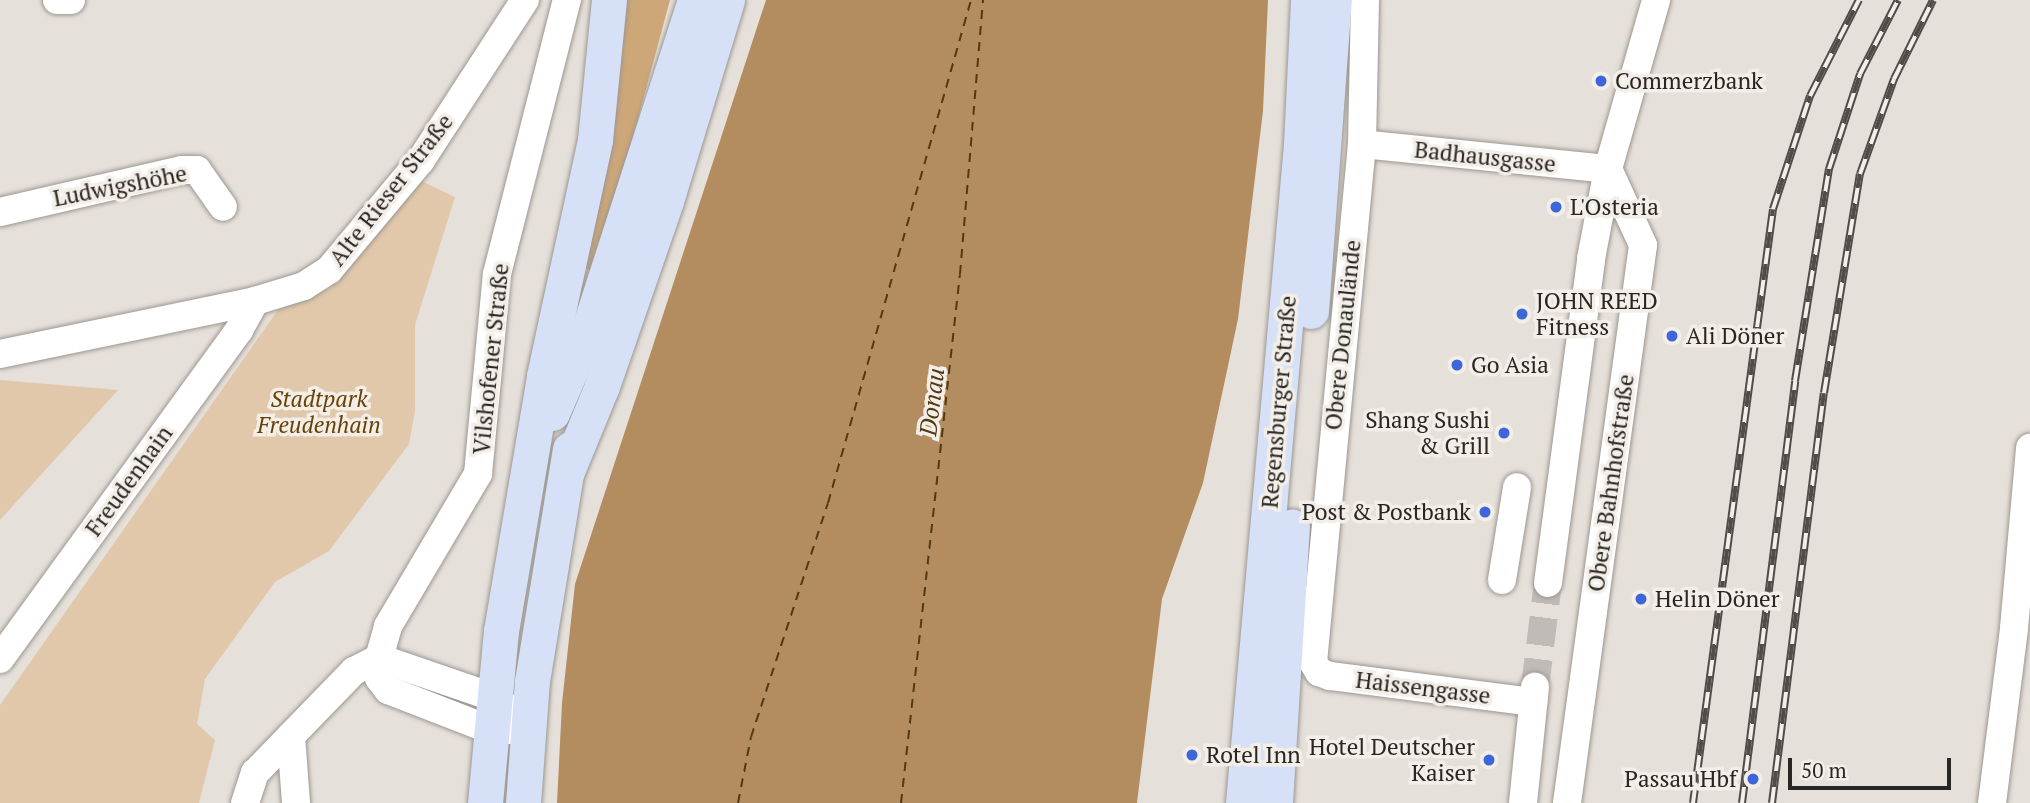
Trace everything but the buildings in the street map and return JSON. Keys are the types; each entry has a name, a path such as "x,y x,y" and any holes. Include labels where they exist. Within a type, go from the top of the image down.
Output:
{"main road":[{"path":"485,803 501,631 533,457 544,376 595,140 609,0"},
{"path":"533,457 590,325 695,0"},
{"path":"567,471 602,386 666,201 727,0"},
{"name":"Regensburger Straße","path":"1275,803 1281,519 1308,0"},
{"name":"Regensburger Straße","path":"1243,803 1281,519 1326,144 1334,0"},
{"path":"523,803 527,723 590,325"}],"street":[{"path":"57,0 71,0"},
{"name":"Alte Rieser Straße","path":"0,354 255,301 304,286 345,255 421,160 524,0"},
{"name":"Vilshofener Straße","path":"379,658 388,626 478,474 497,274 566,0"},
{"name":"Obere Donaulände","path":"1315,668 1312,649 1362,145 1366,0"},
{"path":"1548,583 1591,260 1608,169 1656,0"},
{"name":"Badhausgasse","path":"1362,145 1608,169"},
{"name":"Obere Bahnhofstraße","path":"1567,803 1643,245 1608,169"},
{"name":"Ludwigshöhe","path":"0,212 197,170 222,207"},
{"name":"Freudenhain","path":"0,659 239,330 255,301"},
{"path":"1992,803 2022,630 2030,448"},
{"path":"1502,580 1517,487"},
{"path":"245,803 255,773 354,671 379,658 493,714 527,723"},
{"name":"Haissengasse","path":"1315,668 1330,676 1534,695 1523,803"},
{"path":"291,736 296,803"}],"green space":[{"name":"Stadtpark Freudenhain","path":"417,179 455,197 415,325 415,411 409,444 329,551 275,582 205,679 197,724 215,740 199,803 0,803 0,705 285,300 329,289"},
{"path":"0,380 118,390 0,520"}],"shaded area":[{"path":"623,0 670,0 632,141 591,271 580,265"}],"water":[{"name":"Donau","path":"766,0 1268,0 1263,111 1238,319 1203,483 1162,599 1137,803 557,803 562,703 575,584"}],"ferry route":[{"path":"738,803 751,737 828,503 971,0"},
{"path":"901,803 960,274 983,0"}],"tunnel":[{"path":"1535,687 1548,583"}],"railway":[{"path":"1693,803 1773,209 1810,96 1859,0"},
{"path":"1742,803 1795,381 1829,169 1860,74 1898,0"},
{"path":"1772,803 1824,393 1860,174 1894,79 1933,0"}],"place":[{"name":"Commerzbank","path":"1601,81"},
{"name":"L'Osteria","path":"1556,207"},
{"name":"JOHN REED Fitness","path":"1522,314"},
{"name":"Ali Döner","path":"1672,336"},
{"name":"Go Asia","path":"1457,365"},
{"name":"Shang Sushi & Grill","path":"1504,433"},
{"name":"Post & Postbank","path":"1485,512"},
{"name":"Helin Döner","path":"1641,599"},
{"name":"Rotel Inn","path":"1192,755"},
{"name":"Hotel Deutscher Kaiser","path":"1489,760"},
{"name":"Passau Hbf","path":"1753,779"}]}
